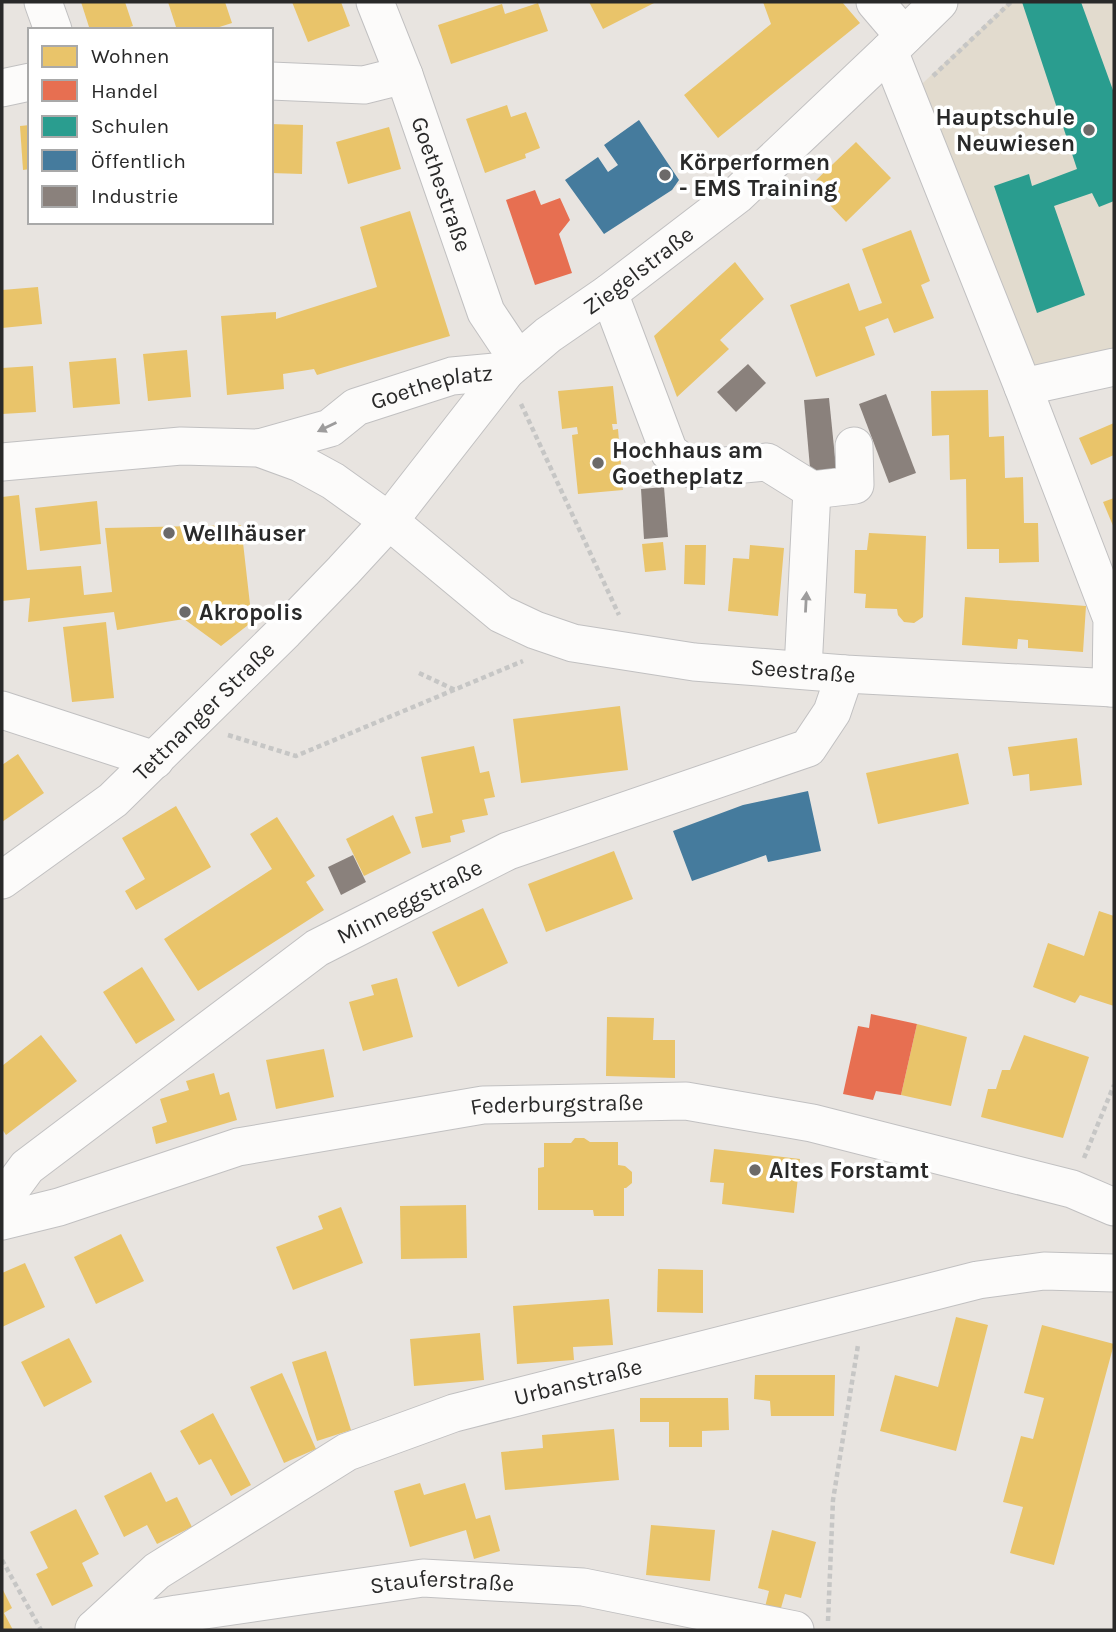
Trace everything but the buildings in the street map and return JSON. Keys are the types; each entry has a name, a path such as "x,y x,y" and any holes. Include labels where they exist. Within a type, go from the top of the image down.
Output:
{"street":[{"path":"43,2 52,28"},
{"name":"Goethestraße","path":"375,2 404,75 486,312 512,366"},
{"path":"875,2 896,44 907,98 1023,387 1114,367"},
{"name":"Ziegelstraße","path":"512,366 548,335 609,293 737,195 939,2"},
{"path":"273,81 364,85 404,75"},
{"path":"2,88 28,82"},
{"path":"609,293 668,452 692,468 767,462 812,490 855,485 854,446"},
{"name":"Goetheplatz","path":"2,462 181,446 259,448 330,428 356,407 452,376 512,366"},
{"name":"Goetheplatz","path":"388,521 512,366"},
{"name":"Seestraße","path":"501,614 535,631 573,642 694,662 845,674 1113,688 1112,620 1107,587 1023,387"},
{"name":"Goetheplatz","path":"259,448 300,463 332,481 388,521 501,614"},
{"path":"803,670 812,490"},
{"name":"Tettnanger Straße","path":"2,880 113,800 285,631 388,521"},
{"name":"Minneggstraße","path":"2,1201 27,1167 317,948 508,851 808,748 832,712 845,674"},
{"path":"2,710 155,760"},
{"name":"Federburgstraße","path":"2,1222 60,1207 238,1147 483,1105 686,1101 812,1123 1072,1189 1114,1207"},
{"name":"Urbanstraße","path":"93,1629 156,1571 347,1452 454,1413 978,1280 1044,1271 1114,1273"},
{"name":"Stauferstraße","path":"93,1629 423,1578 583,1587 795,1630"}],"path":[{"path":"907,98 1011,2"},
{"path":"512,366 637,653"},
{"path":"190,724 296,756 573,642"},
{"path":"419,673 455,690"},
{"path":"1072,1189 1114,1085"},
{"path":"828,1630 833,1500 864,1309"},
{"path":"2,1560 41,1630"}],"shaded area":[{"path":"1009,2 1114,2 1114,367 1023,387 907,98"}],"place":[{"name":"Hauptschule Neuwiesen","path":"1089,130"},
{"name":"Körperformen - EMS Training","path":"665,175"},
{"name":"Hochhaus am Goetheplatz","path":"598,463"},
{"name":"Wellhäuser","path":"169,533"},
{"name":"Akropolis","path":"185,612"},
{"name":"Altes Forstamt","path":"755,1170"}]}
